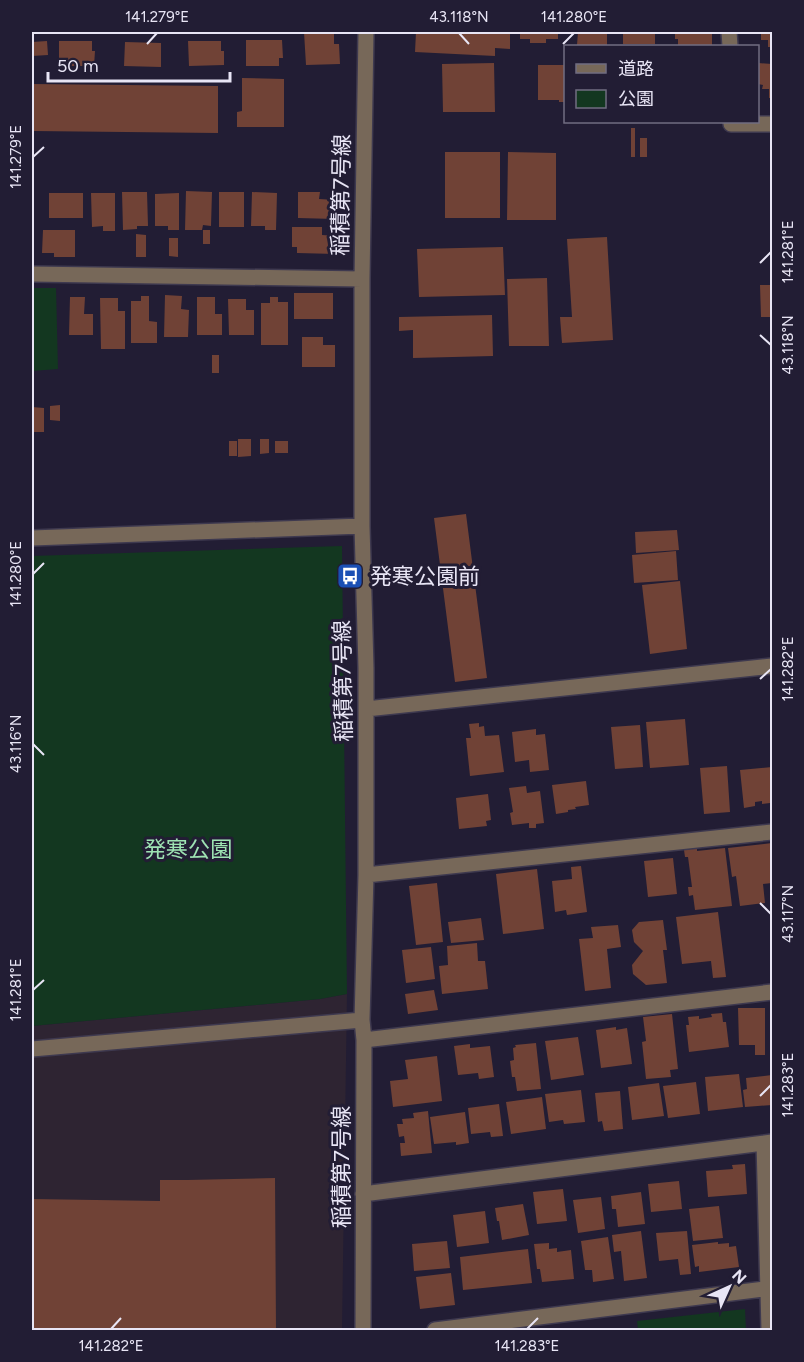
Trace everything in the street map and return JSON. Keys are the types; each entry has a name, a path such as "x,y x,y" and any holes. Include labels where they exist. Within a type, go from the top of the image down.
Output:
{"street":[{"name":"稲積第7号線","path":"363,1330 364,1040 362,1020 366,875 366,709 362,526 362,279 366,32"},
{"path":"731,123 772,124"},
{"path":"32,274 362,279"},
{"path":"32,538 362,526"},
{"path":"366,709 772,666"},
{"path":"366,875 772,832"},
{"path":"364,1040 772,992"},
{"path":"32,1049 362,1020"},
{"path":"363,1194 768,1143 769,1330"},
{"path":"435,1330 770,1288"}],"shaded area":[{"path":"347,994 342,1330 32,1330 32,1026 320,999"}],"green space":[{"path":"32,288 56,288 58,369 32,371"},
{"name":"発寒公園","path":"342,546 347,994 320,999 32,1026 32,556"},
{"path":"745,1309 746,1330 638,1330 637,1321"}],"building":[{"path":"304,32 334,32 334,44 339,44 340,64 306,65"},
{"path":"416,32 510,32 510,49 495,48 495,56 415,52"},
{"path":"520,32 558,32 558,39 546,39 546,43 530,43 530,39 520,39"},
{"path":"578,32 607,32 607,45 577,45"},
{"path":"623,32 655,32 655,44 623,44"},
{"path":"675,32 712,32 712,45 678,45 678,39 675,39"},
{"path":"761,32 772,32 772,47 768,47 768,40 761,40"},
{"path":"246,40 282,40 283,58 279,58 279,66 246,66"},
{"path":"47,41 48,55 32,56 32,42"},
{"path":"59,41 92,41 92,51 95,51 94,66 59,66"},
{"path":"188,41 221,41 224,65 189,66"},
{"path":"125,42 161,43 161,67 124,66"},
{"path":"494,63 495,112 443,112 442,64"},
{"path":"759,63 772,64 772,98 769,98 769,89 762,89 763,85 759,84"},
{"path":"538,65 564,65 564,102 538,100"},
{"path":"242,78 284,79 284,127 237,127 237,112 242,111"},
{"path":"32,84 218,86 218,133 32,131"},
{"path":"631,128 635,128 635,157 631,157"},
{"path":"640,138 647,138 647,157 640,157"},
{"path":"445,152 500,152 500,218 445,218"},
{"path":"508,152 556,153 556,220 507,220"},
{"path":"186,191 212,192 211,226 203,225 202,230 185,230"},
{"path":"122,192 147,192 148,226 123,230"},
{"path":"219,192 244,192 244,227 219,227"},
{"path":"252,192 277,193 276,230 265,230 265,226 251,226"},
{"path":"298,192 320,192 319,199 335,200 335,219 298,218"},
{"path":"49,193 83,193 83,218 49,218"},
{"path":"91,193 115,193 115,231 103,231 103,226 92,227"},
{"path":"179,193 179,230 168,230 168,226 155,226 155,194"},
{"path":"292,227 322,227 322,235 336,236 336,254 297,253 297,247 292,247"},
{"path":"43,230 75,230 75,257 54,257 54,253 42,253"},
{"path":"203,230 210,230 210,244 203,244"},
{"path":"136,234 146,235 146,257 136,257"},
{"path":"607,237 613,340 562,343 560,317 572,317 567,239"},
{"path":"169,238 178,238 178,257 169,256"},
{"path":"503,247 505,295 419,297 417,249"},
{"path":"547,278 549,346 509,346 507,279"},
{"path":"760,285 772,285 772,317 761,317"},
{"path":"294,293 333,293 333,319 294,319"},
{"path":"165,295 182,296 181,309 189,310 188,337 164,337"},
{"path":"141,296 149,296 149,321 157,322 157,343 131,343 131,301 141,301"},
{"path":"70,297 85,297 84,314 93,314 93,335 69,335"},
{"path":"197,297 215,297 215,314 222,314 222,335 197,335"},
{"path":"270,297 278,297 278,302 288,302 288,345 261,345 261,303 270,303"},
{"path":"100,298 118,298 118,311 125,311 125,349 101,349"},
{"path":"228,299 246,299 246,310 254,310 254,335 229,335"},
{"path":"492,315 493,356 413,358 413,330 399,331 399,317"},
{"path":"302,337 323,337 323,345 335,345 335,367 302,367"},
{"path":"212,355 219,355 219,373 212,373"},
{"path":"60,405 60,421 50,420 50,406"},
{"path":"32,407 44,408 44,432 32,432"},
{"path":"238,439 251,439 251,456 238,457"},
{"path":"260,439 269,439 269,453 260,454"},
{"path":"229,441 237,441 237,456 229,456"},
{"path":"275,441 288,441 288,453 275,453"},
{"path":"466,514 487,678 455,682 434,518"},
{"path":"677,530 679,550 636,553 635,532"},
{"path":"676,551 678,580 634,583 632,555"},
{"path":"680,581 687,649 650,654 642,585"},
{"path":"685,719 689,765 650,768 646,722"},
{"path":"479,723 479,727 484,726 485,736 499,735 504,772 470,776 466,738 471,738 469,724"},
{"path":"640,725 643,767 615,769 611,727"},
{"path":"536,729 536,735 545,734 549,770 530,772 529,760 515,762 512,732"},
{"path":"727,766 730,812 704,814 700,768"},
{"path":"772,767 772,800 770,803 755,802 755,806 744,808 740,770"},
{"path":"586,781 589,805 556,814 552,785"},
{"path":"526,786 527,793 540,791 544,823 536,824 536,828 529,828 529,823 512,825 510,813 513,812 509,788"},
{"path":"488,794 491,820 486,821 487,826 459,829 456,798"},
{"path":"772,843 772,883 763,884 765,903 740,906 736,876 732,877 728,848"},
{"path":"697,848 697,851 725,848 732,906 695,910 693,895 689,896 688,887 692,887 688,857 685,857 684,850"},
{"path":"673,858 677,894 648,897 644,861"},
{"path":"581,866 587,912 567,915 566,910 555,912 552,881 572,879 571,867"},
{"path":"537,869 544,929 503,934 496,874"},
{"path":"437,883 443,942 416,945 409,886"},
{"path":"718,912 726,977 713,978 711,961 682,964 676,917"},
{"path":"481,918 484,940 451,943 448,922"},
{"path":"663,920 667,950 663,950 667,983 646,985 633,974 632,965 643,951 634,942 632,930 639,922"},
{"path":"618,925 621,947 607,949 611,988 585,991 579,939 593,938 591,927"},
{"path":"477,943 478,961 485,961 488,989 442,994 439,966 448,965 447,946"},
{"path":"431,947 435,979 406,983 402,950"},
{"path":"434,990 438,1010 408,1014 405,994"},
{"path":"738,1008 765,1008 765,1055 755,1055 755,1045 739,1045"},
{"path":"722,1013 723,1022 726,1022 729,1047 689,1052 686,1025 689,1025 688,1017 699,1016 699,1019 712,1017 711,1014"},
{"path":"672,1014 678,1069 670,1070 671,1077 646,1079 642,1042 646,1041 643,1017"},
{"path":"616,1027 616,1030 627,1028 632,1064 601,1068 596,1030"},
{"path":"578,1037 584,1075 551,1080 545,1041"},
{"path":"536,1043 541,1089 517,1091 510,1061 514,1060 513,1048 516,1047 515,1045"},
{"path":"470,1044 470,1048 490,1046 494,1077 479,1079 478,1073 458,1075 454,1046"},
{"path":"437,1056 442,1101 393,1107 390,1081 408,1079 405,1060"},
{"path":"739,1074 743,1107 708,1111 705,1077"},
{"path":"772,1075 772,1105 745,1107 743,1090 747,1089 746,1078"},
{"path":"696,1082 700,1114 668,1118 663,1086"},
{"path":"659,1083 664,1116 632,1120 628,1087"},
{"path":"581,1090 585,1122 564,1124 563,1120 549,1122 545,1094"},
{"path":"620,1091 623,1129 604,1131 602,1121 598,1122 595,1093"},
{"path":"542,1097 546,1129 511,1134 506,1102"},
{"path":"499,1104 503,1136 491,1137 490,1132 471,1134 468,1108"},
{"path":"428,1111 432,1153 401,1156 400,1143 405,1143 404,1136 399,1137 397,1124 403,1124 402,1119 414,1118 413,1113"},
{"path":"465,1112 469,1143 434,1144 430,1117"},
{"path":"745,1164 747,1194 708,1197 706,1171 733,1169 732,1165"},
{"path":"275,1178 276,1330 32,1330 32,1199 160,1201 160,1180"},
{"path":"679,1181 682,1209 651,1212 648,1184"},
{"path":"563,1189 567,1221 537,1224 533,1192"},
{"path":"641,1192 645,1224 618,1227 616,1209 612,1209 611,1196"},
{"path":"601,1197 605,1229 578,1233 573,1200"},
{"path":"523,1204 529,1235 502,1240 495,1208"},
{"path":"719,1206 723,1238 693,1241 689,1209"},
{"path":"485,1211 489,1243 457,1247 453,1215"},
{"path":"641,1231 647,1278 624,1281 621,1251 614,1252 612,1235"},
{"path":"687,1231 691,1274 680,1275 678,1259 659,1261 656,1233"},
{"path":"608,1237 614,1279 593,1282 592,1270 585,1270 581,1241"},
{"path":"447,1241 450,1268 414,1271 412,1244"},
{"path":"718,1242 718,1244 729,1243 729,1247 736,1246 739,1267 699,1272 699,1266 695,1267 692,1245"},
{"path":"549,1243 549,1249 557,1248 557,1252 571,1250 574,1279 542,1282 540,1269 537,1269 534,1244"},
{"path":"528,1249 532,1283 463,1290 460,1257"},
{"path":"451,1273 455,1305 420,1309 416,1277"}],"place":[{"name":"発寒公園前","path":"350,576"}]}
